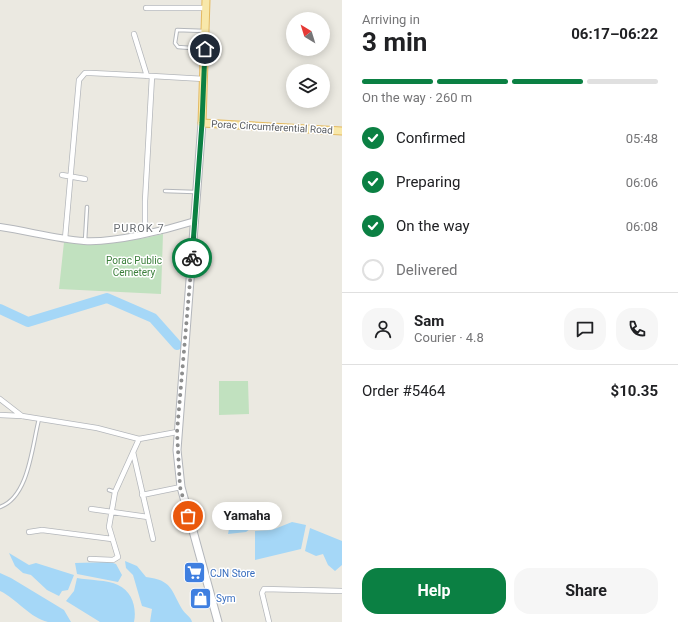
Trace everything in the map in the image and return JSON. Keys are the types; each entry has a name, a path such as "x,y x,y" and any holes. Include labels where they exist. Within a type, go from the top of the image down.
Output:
{"main road":[{"path":"206,0 202,123 177,432 180,487 218,622"},
{"name":"Porac Circumferential Road","path":"202,123 342,130"}],"street":[{"path":"146,8 206,8"},
{"path":"134,34 149,76 144,201 145,233"},
{"path":"65,239 76,108 79,80 81,77 85,73 91,73 204,79"},
{"path":"62,175 85,179"},
{"path":"0,227 65,239 85,241 145,233 195,221"},
{"path":"0,399 22,416"},
{"path":"0,415 22,416 97,428 139,439 177,432"},
{"path":"90,559 117,559 118,554 109,527 115,492 139,439"},
{"path":"133,452 153,539"},
{"path":"142,495 180,487"},
{"path":"91,509 148,517"},
{"path":"29,532 42,530 112,539"},
{"path":"269,622 262,593 264,589 342,591"}],"lane":[{"path":"205,31 177,30 175,43 178,47 205,49"},
{"path":"165,191 196,192"},
{"path":"85,241 87,207"},
{"path":"0,507 12,501 21,488 39,419"},
{"path":"109,490 115,492"}],"green space":[{"name":"Porac Public Cemetery","path":"163,234 161,294 59,289 64,242 114,242"},
{"path":"219,381 248,381 249,414 219,415"}],"water":[{"path":"250,521 254,526 246,532 228,534 230,524"},
{"path":"292,522 306,525 301,549 255,560 255,531 272,530"},
{"path":"310,528 342,541 342,565 335,571 328,565 323,554 316,556 305,551"},
{"path":"9,553 29,565 36,563 74,575 68,590 62,591 59,596 47,590 31,575 23,573 15,566"},
{"path":"125,561 137,566 146,577 155,578 166,583 173,591 182,609 192,622 150,622 152,609 142,606 133,575 126,568"},
{"path":"110,562 116,564 122,575 118,582 77,574 75,563"},
{"path":"0,573 64,610 71,622 48,622 29,613 6,594 0,591"},
{"path":"77,578 109,582 118,585 127,591 134,606 134,622 100,622 66,601 74,591"}],"waterway":[{"path":"0,309 28,322 107,298 153,318 177,345"}],"way so far":[{"path":"188,516 180,487 177,432 192,258"}],"place":[{"name":"Yamaha","path":"188,516"},
{"name":"CJN Store","path":"194,573"},
{"name":"Sym","path":"201,598"}],"district":[{"name":"PUROK 7","path":"139,228"}],"route":[{"path":"192,258 202,123 205,49"}]}
